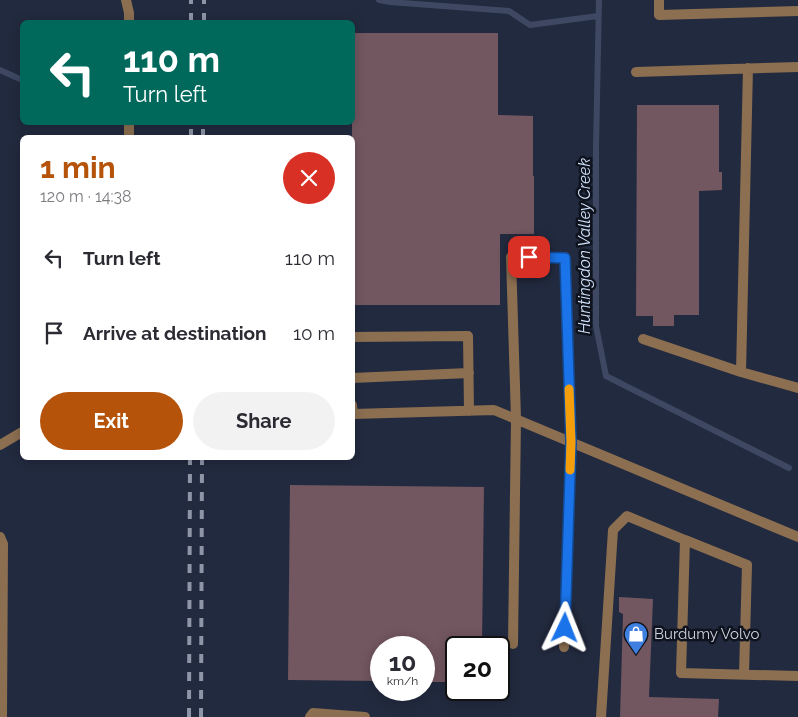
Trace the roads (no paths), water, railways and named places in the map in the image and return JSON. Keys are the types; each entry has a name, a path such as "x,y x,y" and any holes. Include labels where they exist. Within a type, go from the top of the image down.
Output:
{"street":[{"path":"126,0 129,20"},
{"path":"659,0 659,15 798,11"},
{"path":"636,72 798,67"},
{"path":"742,372 748,68"},
{"path":"513,644 516,419 511,257 565,258 571,442 564,647"},
{"path":"355,338 468,336 469,411"},
{"path":"643,340 798,388"},
{"path":"355,378 469,373"},
{"path":"355,414 494,410 798,537"},
{"path":"0,445 20,433"},
{"path":"601,717 613,530 627,516 747,565 744,674"},
{"path":"0,536 3,544 2,717"},
{"path":"685,540 681,673 798,676"},
{"path":"310,717 313,713 365,717"}],"waterway":[{"path":"379,0 509,11 530,25 598,16"},
{"name":"Huntingdon Valley Creek","path":"599,0 596,147 596,326 606,376 789,468"},
{"path":"0,70 20,79"}],"railway":[{"path":"191,0 191,20"},
{"path":"204,0 204,20"},
{"path":"191,125 191,135"},
{"path":"203,125 203,135"},
{"path":"189,717 190,460"},
{"path":"201,717 202,460"}],"place":[{"name":"Burdumy Volvo","path":"636,655"}]}
